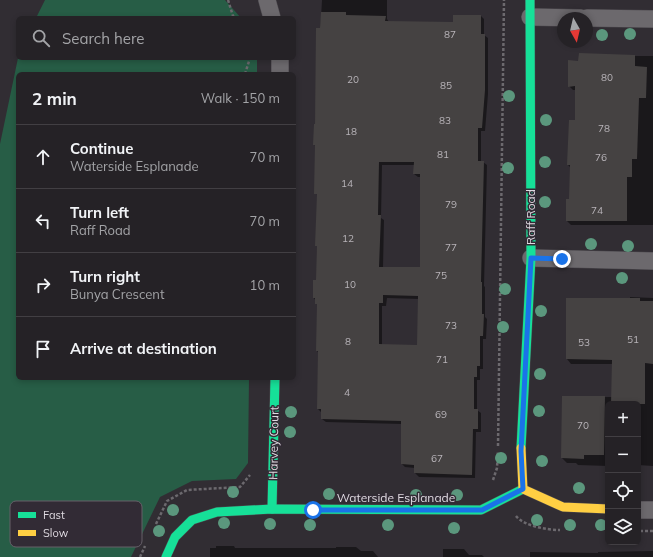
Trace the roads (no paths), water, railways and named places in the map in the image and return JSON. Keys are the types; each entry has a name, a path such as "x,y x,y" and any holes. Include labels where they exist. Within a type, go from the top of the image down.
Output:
{"street":[{"path":"267,0 271,16"},
{"name":"Raff Road","path":"523,489 521,451 531,258 530,0"},
{"path":"530,17 557,18"},
{"path":"593,18 653,19"},
{"path":"280,60 280,72"},
{"path":"531,258 653,261"},
{"name":"Harvey Court","path":"272,509 275,380"},
{"path":"523,489 562,507 605,509"},
{"name":"Waterside Esplanade","path":"166,557 175,537 192,520 217,512 272,509 482,510 523,489"},
{"path":"641,510 653,510"}]}
